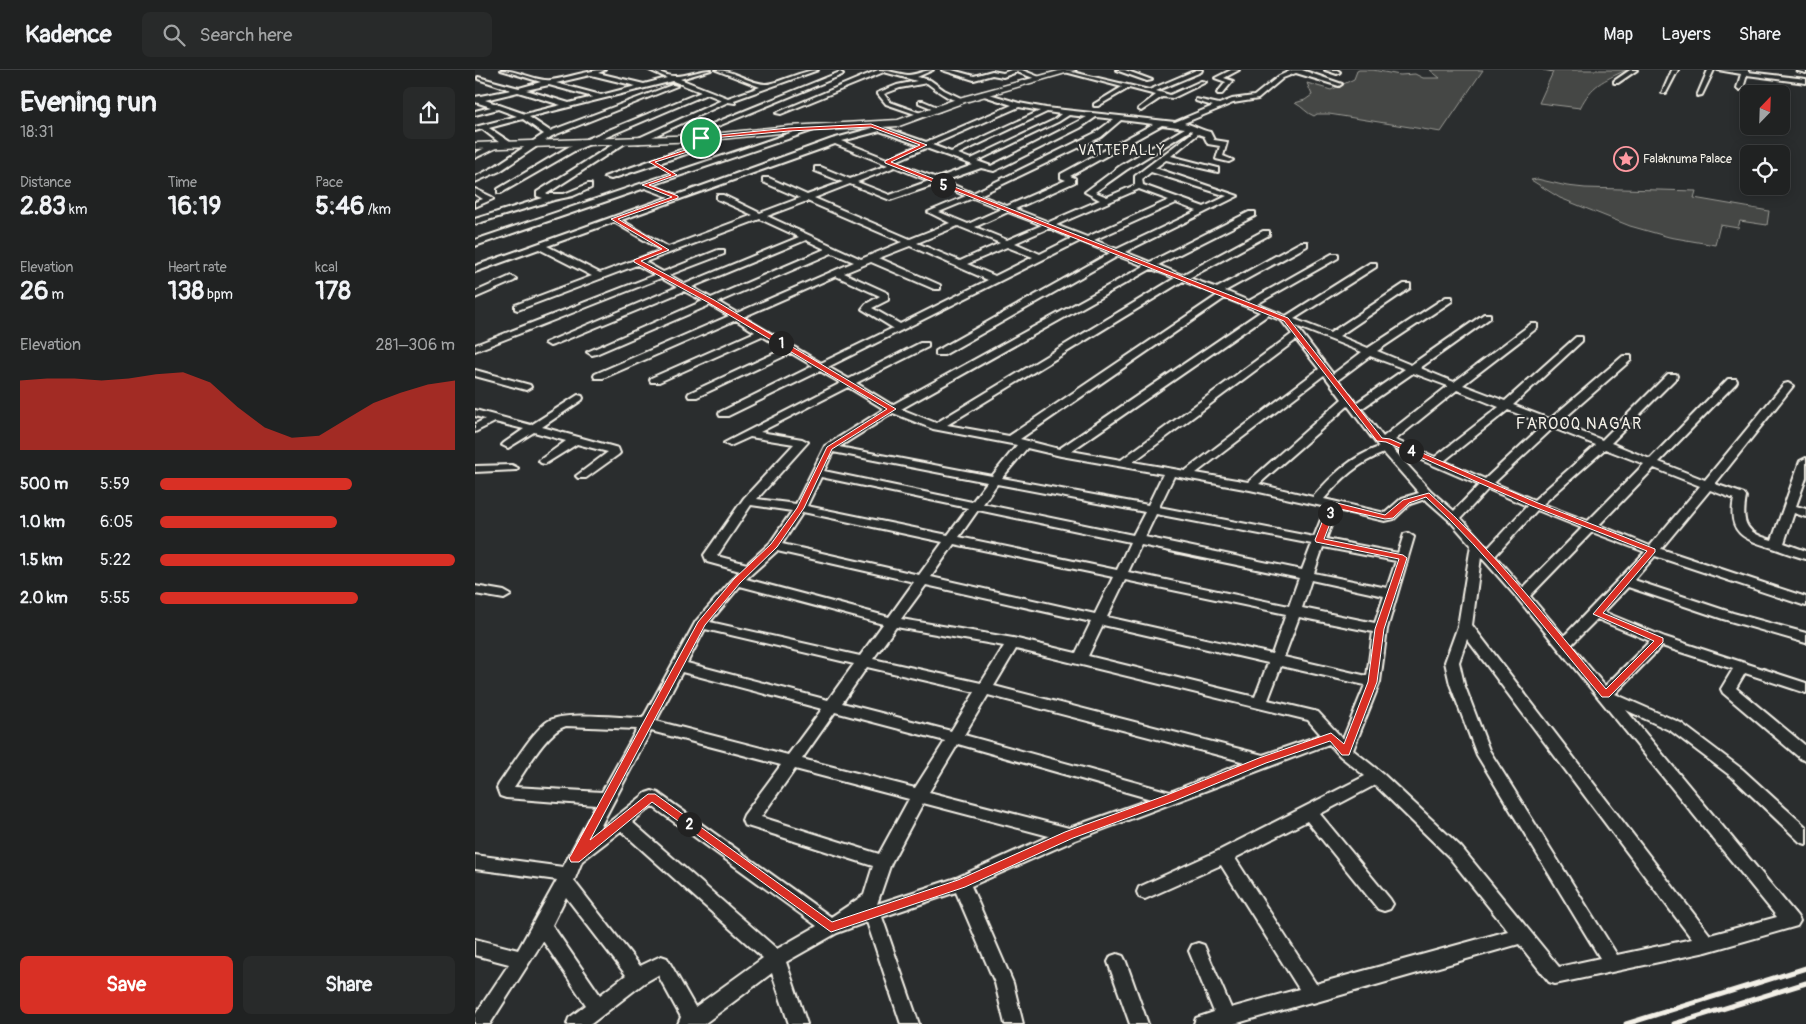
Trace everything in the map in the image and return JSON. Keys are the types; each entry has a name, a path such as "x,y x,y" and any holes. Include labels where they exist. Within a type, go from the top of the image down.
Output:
{"street":[{"path":"477,78 504,70 602,97"},
{"path":"578,70 645,86"},
{"path":"476,99 602,70"},
{"path":"652,70 673,80 737,103"},
{"path":"475,180 497,169 549,134 568,113 602,97 708,70"},
{"path":"719,70 766,87"},
{"path":"636,140 728,100 766,87 792,74 815,70"},
{"path":"822,70 865,78"},
{"path":"779,113 884,70 928,81 942,91 962,100"},
{"path":"910,77 930,70"},
{"path":"945,70 972,78 992,73 1003,75 1020,70 1039,78"},
{"path":"1119,70 1149,80"},
{"path":"1149,92 1197,70 1207,73"},
{"path":"1220,93 1230,81 1218,78 1237,70"},
{"path":"1328,70 1337,72"},
{"path":"1616,82 1634,70"},
{"path":"1664,92 1675,70"},
{"path":"1699,94 1711,70"},
{"path":"1721,70 1806,81"},
{"path":"1792,80 1793,70"},
{"path":"1800,70 1806,71"},
{"path":"475,146 623,142 701,138 811,128 876,126 899,123 962,100 1070,71 1171,97 1203,82"},
{"path":"1176,124 1232,101 1256,98 1281,77 1297,71 1339,84"},
{"path":"1741,85 1745,72"},
{"path":"679,139 840,74"},
{"path":"1214,75 1222,77"},
{"path":"477,78 519,90 568,113"},
{"path":"923,115 888,103 880,93 899,86 928,81"},
{"path":"479,128 523,116 568,113 683,83"},
{"path":"1096,105 1128,86"},
{"path":"501,191 587,142 708,91"},
{"path":"983,94 1019,105 1046,110 1161,122 1195,129 1207,134 1211,142 1224,144 1219,157 1229,160"},
{"path":"1141,110 1160,95"},
{"path":"476,99 523,116 549,134"},
{"path":"1198,100 1219,106"},
{"path":"921,102 939,109"},
{"path":"518,306 851,181 890,164 924,145 1019,105"},
{"path":"747,106 756,109"},
{"path":"475,112 497,107"},
{"path":"950,155 1039,115 1046,110"},
{"path":"970,162 1055,121 1067,112"},
{"path":"475,269 876,126 991,169 1093,116"},
{"path":"1040,257 932,212 972,196 1098,135 1111,127 1119,118"},
{"path":"1106,200 1089,192 1084,184 1064,176 1161,122"},
{"path":"479,128 503,144"},
{"path":"475,243 811,128"},
{"path":"968,227 1008,210 1084,184 1123,168 1195,129"},
{"path":"1139,186 1138,178 1165,157 1195,129"},
{"path":"608,176 692,149 701,138"},
{"path":"835,141 1653,464 1740,496 1737,519 1743,530 1752,538 1766,544 1777,545 1806,555"},
{"path":"553,198 540,194 623,142"},
{"path":"475,156 503,144"},
{"path":"1165,157 1215,170"},
{"path":"651,162 659,166"},
{"path":"818,168 891,198 981,165"},
{"path":"940,353 1116,253 1234,196 1149,169"},
{"path":"667,171 675,175"},
{"path":"766,180 996,280"},
{"path":"645,185 677,197"},
{"path":"475,222 553,198 568,196 588,186"},
{"path":"958,265 1139,186 1203,210"},
{"path":"475,191 489,199 475,204"},
{"path":"720,196 862,263"},
{"path":"724,414 1040,257 1175,200"},
{"path":"480,1024 542,925 567,879 575,858 701,624 737,581 774,546 800,508 829,448 892,409 1150,266 1252,214"},
{"path":"614,219 667,250"},
{"path":"599,376 836,273 957,223"},
{"path":"937,427 1181,278 1266,233"},
{"path":"475,235 484,240"},
{"path":"551,343 806,238"},
{"path":"883,862 750,820 994,480 1018,442 1221,294 1304,244"},
{"path":"540,246 599,276"},
{"path":"592,352 831,250"},
{"path":"475,348 659,274 721,252"},
{"path":"1249,305 1335,256"},
{"path":"873,259 937,287"},
{"path":"636,261 738,317 850,382 892,409 937,427 1018,442 1061,453 1250,486 1385,517 1390,516 1406,501 1427,494"},
{"path":"1286,320 1373,265"},
{"path":"836,273 885,295 885,298 869,306 867,309 900,328"},
{"path":"475,295 511,279"},
{"path":"1331,337 1407,286"},
{"path":"1189,474 1329,374 1369,352 1449,299"},
{"path":"1061,453 1266,312"},
{"path":"1250,486 1352,404 1411,368 1487,316"},
{"path":"737,581 892,622 1013,643 1313,716 1345,752 1377,777 1455,852 1555,976 1706,944 1791,920 1523,596 1453,518 1427,494 1384,443 1286,320"},
{"path":"1317,500 1340,473 1384,443 1534,326"},
{"path":"655,380 763,332"},
{"path":"1124,463 1298,334"},
{"path":"1436,462 1507,406 1579,339"},
{"path":"730,443 924,345"},
{"path":"693,395 792,349"},
{"path":"1453,518 1486,483 1550,423 1627,358"},
{"path":"475,373 526,387"},
{"path":"1488,556 1535,504 1603,444 1672,376"},
{"path":"1523,596 1732,381"},
{"path":"1563,645 1597,614 1653,550 1788,386"},
{"path":"508,445 578,398"},
{"path":"475,413 614,450 614,453 582,476"},
{"path":"475,429 494,418"},
{"path":"749,569 711,559 710,555 748,501 802,442 751,434"},
{"path":"545,461 576,439"},
{"path":"1384,443 1436,462 1535,504 1653,550 1806,602"},
{"path":"829,448 1151,510 1319,540 1403,558"},
{"path":"1777,545 1790,508 1803,484 1806,461"},
{"path":"475,469 512,468"},
{"path":"1080,659 1170,472"},
{"path":"818,474 1391,593"},
{"path":"748,501 800,508 1380,629"},
{"path":"1260,703 1295,612 1305,575 1333,505"},
{"path":"1790,508 1806,513"},
{"path":"1345,752 1373,682 1380,629 1408,537"},
{"path":"1477,544 1465,626 1452,662 1457,684 1482,751 1613,964"},
{"path":"774,546 1373,682"},
{"path":"1624,581 1728,616 1806,638"},
{"path":"475,590 504,595"},
{"path":"1597,614 1660,640 1806,688"},
{"path":"701,624 985,689 1263,760"},
{"path":"1465,626 1706,944"},
{"path":"1605,695 1660,640"},
{"path":"576,1024 638,976 661,964 692,1022 776,959 831,927 871,899 883,862 919,796 1013,643"},
{"path":"679,666 955,738 1171,798"},
{"path":"1741,667 1728,689 1806,755"},
{"path":"1605,695 1676,727 1737,773 1806,836"},
{"path":"607,799 511,793 507,792 505,788 542,736 554,724 565,722 646,724 1069,835"},
{"path":"831,927 961,883 1069,835 1171,798 1263,760 1331,737"},
{"path":"1145,892 1224,856 1377,777"},
{"path":"575,858 652,797 831,927"},
{"path":"1309,812 1385,904"},
{"path":"621,821 776,959 798,1024"},
{"path":"1224,856 1313,995"},
{"path":"475,862 567,879 638,976"},
{"path":"961,883 1004,983 1014,1024"},
{"path":"872,913 910,1024"},
{"path":"542,925 598,1007"},
{"path":"1203,1024 1313,995 1523,935"},
{"path":"475,947 521,959"},
{"path":"1198,951 1226,1018"},
{"path":"1117,962 1139,1024"}],"shaded area":[{"path":"1359,70 1373,70 1400,75 1415,74 1423,78 1440,78 1430,70 1483,70 1441,132 1329,114 1317,114 1314,116 1295,103 1305,100 1312,95 1307,83 1331,90 1354,79"},
{"path":"1543,70 1626,70 1594,88 1580,108 1539,103 1553,72"},
{"path":"1537,179 1585,188 1696,191 1694,198 1769,211 1767,225 1740,221 1738,228 1720,225 1715,245 1669,237 1630,226 1560,198 1531,180"}],"railway":[{"path":"1626,1024 1806,968"},
{"path":"1674,1024 1806,983"}],"place":[{"name":"Falaknuma Palace","path":"1626,159"}],"district":[{"name":"VATTEPALLY","path":"1122,150"},
{"name":"FAROOQ NAGAR","path":"1579,423"}],"route":[{"path":"871,125 881,128 924,145 887,162 1286,320 1379,439 1387,440 1535,504 1653,550 1597,614 1660,640 1605,695 1488,556 1453,518 1427,494 1406,501 1390,516 1385,517 1333,505 1319,540 1403,558 1380,629 1373,682 1345,752 1331,737 1263,760 1171,798 1069,835 961,883 831,927 652,797 575,858 701,624 737,581 774,546 800,508 829,448 892,409 850,382 636,261 667,250 614,219 677,197 645,185 675,175 651,162 695,148 701,138 789,129 871,125"}]}
